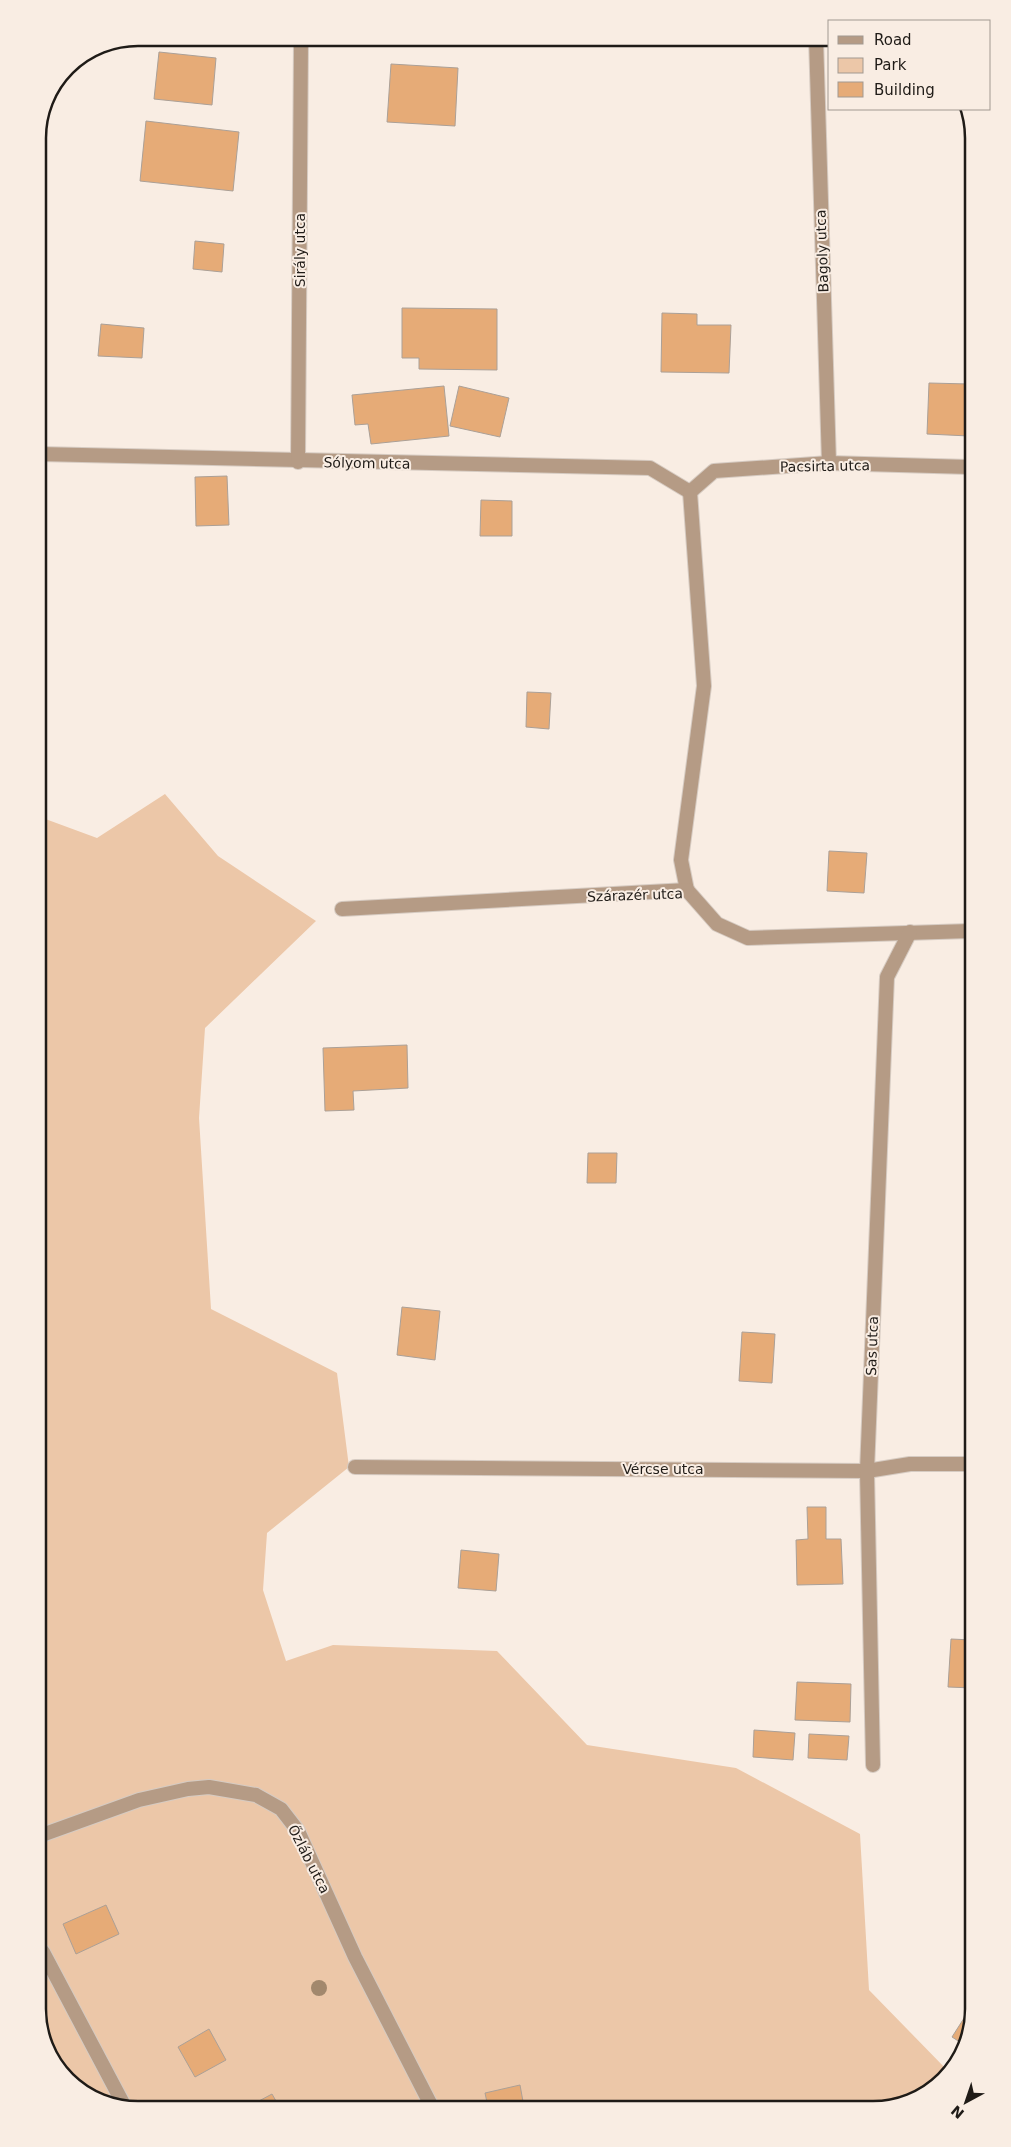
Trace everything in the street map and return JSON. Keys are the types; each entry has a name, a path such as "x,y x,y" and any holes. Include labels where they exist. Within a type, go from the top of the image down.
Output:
{"street":[{"name":"Sirály utca","path":"298,462 301,46"},
{"name":"Bagoly utca","path":"816,46 829,463"},
{"name":"Sólyom utca","path":"46,454 298,462 650,468 690,492"},
{"name":"Pacsirta utca","path":"690,492 714,471 829,463 965,467"},
{"path":"687,890 682,860 704,686 690,492"},
{"name":"Szárazér utca","path":"342,910 687,890 717,924 748,938 965,931"},
{"name":"Sas utca","path":"873,1765 867,1470 887,977 910,932"},
{"name":"Vércse utca","path":"355,1468 867,1470 910,1464 965,1464"},
{"name":"Őzláb utca","path":"46,1833 139,1800 188,1789 209,1788 256,1796 281,1808 298,1831 355,1957 429,2101"},
{"path":"46,1958 121,2099"}],"green space":[{"path":"165,794 218,856 316,921 205,1028 199,1118 211,1309 337,1373 349,1467 267,1533 263,1590 286,1661 333,1645 497,1651 587,1745 736,1768 860,1834 869,1990 944,2067 929,2082 897,2098 873,2101 132,2101 109,2096 97,2091 82,2082 62,2060 51,2038 46,2009 46,819 97,838"}],"building":[{"path":"159,52 216,58 212,105 154,99"},
{"path":"391,64 458,68 455,126 387,122"},
{"path":"146,121 239,132 233,191 140,181"},
{"path":"195,241 224,244 222,272 193,269"},
{"path":"402,308 497,309 497,370 419,369 419,358 402,358"},
{"path":"662,313 697,314 697,325 731,325 729,373 661,372"},
{"path":"101,324 144,328 142,358 98,356"},
{"path":"929,383 965,384 965,436 927,434"},
{"path":"444,386 449,436 371,444 368,424 355,425 352,395"},
{"path":"459,386 509,398 500,437 450,426"},
{"path":"227,476 229,525 196,526 195,477"},
{"path":"481,500 512,501 512,536 480,536"},
{"path":"527,692 551,693 549,729 526,727"},
{"path":"829,851 867,853 864,893 827,891"},
{"path":"407,1045 408,1088 353,1091 354,1110 325,1111 323,1048"},
{"path":"588,1153 617,1153 616,1183 587,1183"},
{"path":"402,1307 440,1311 435,1360 397,1355"},
{"path":"742,1332 775,1334 772,1383 739,1381"},
{"path":"807,1507 826,1507 826,1539 841,1539 843,1584 797,1585 796,1540 808,1539"},
{"path":"461,1550 499,1554 496,1591 458,1588"},
{"path":"951,1639 965,1640 965,1688 948,1687"},
{"path":"797,1682 851,1684 850,1722 795,1720"},
{"path":"754,1730 795,1733 793,1760 753,1757"},
{"path":"809,1734 849,1736 847,1760 808,1758"},
{"path":"106,1905 119,1934 76,1954 63,1924"},
{"path":"964,2018 959,2041 952,2037"},
{"path":"209,2029 226,2060 195,2077 178,2047"},
{"path":"520,2085 523,2101 487,2101 485,2093"},
{"path":"272,2094 276,2101 259,2101"}]}
